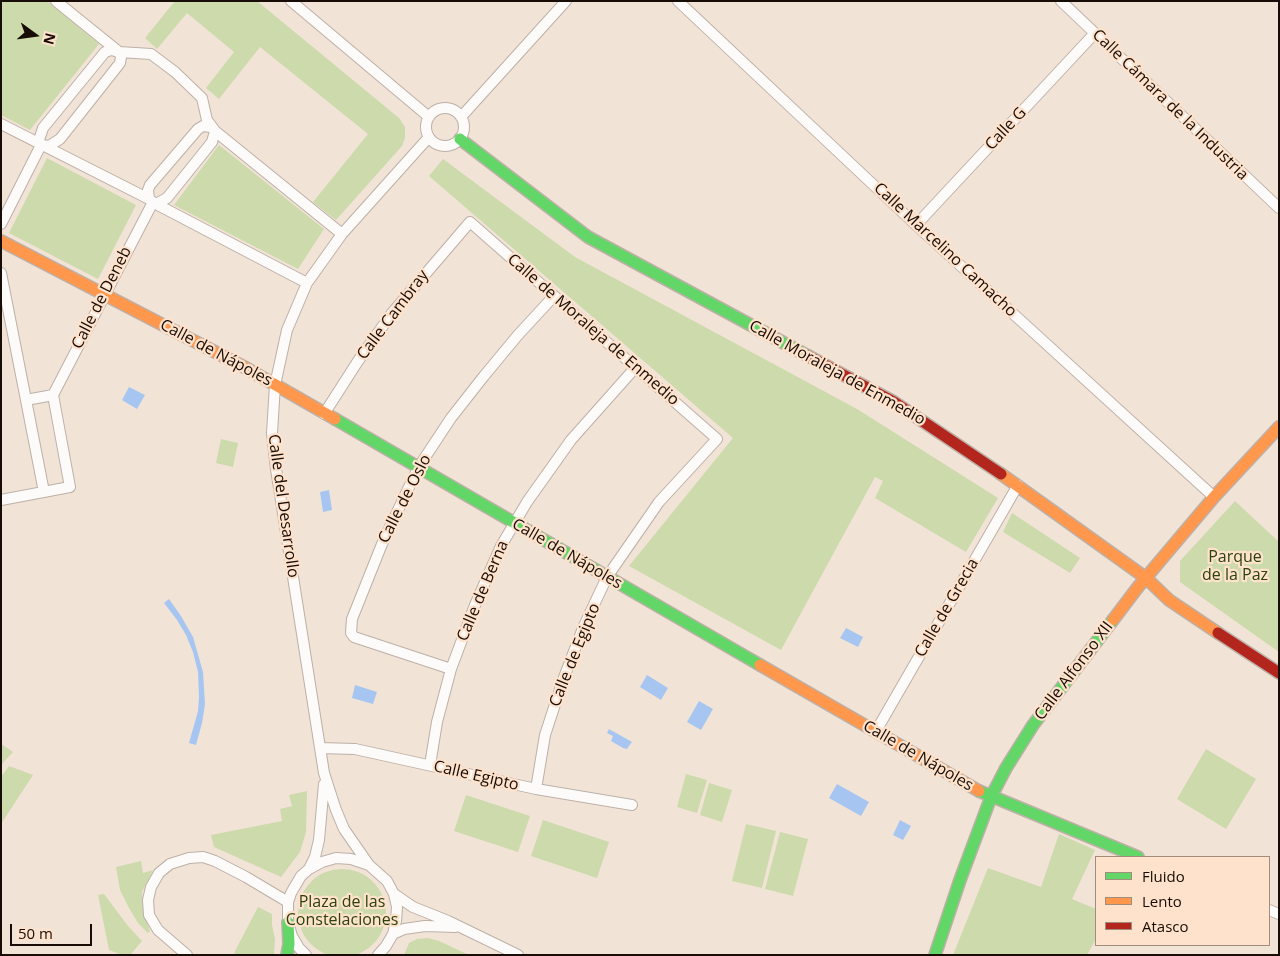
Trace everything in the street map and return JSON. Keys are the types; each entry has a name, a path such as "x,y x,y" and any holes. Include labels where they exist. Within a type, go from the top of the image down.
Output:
{"street":[{"path":"41,145 49,146 60,138 120,63 119,52 56,1"},
{"path":"290,1 429,117"},
{"path":"461,118 566,1"},
{"name":"Calle Marcelino Camacho","path":"678,1 916,225 1214,497"},
{"name":"Calle Cámara de la Industria","path":"1061,1 1279,208"},
{"name":"Calle G","path":"916,225 1095,33"},
{"path":"1,224 41,145 39,140 43,128 105,52 111,50 151,54 175,72 202,98 207,120 213,129 342,234"},
{"path":"449,109 456,112 461,118 463,130 460,139 454,144 440,146 429,137 426,127 429,117 435,111 449,109"},
{"path":"1,124 153,201 307,283"},
{"path":"153,201 148,190 150,185 198,129 204,126 213,129"},
{"path":"153,201 166,198 207,149 212,142 213,129"},
{"name":"Calle del Desarrollo","path":"369,865 344,828 324,773 276,469 272,432 275,385 287,330 307,283 342,234 429,137"},
{"name":"Calle Moraleja de Enmedio","path":"460,139 588,237 894,402 1018,485 1146,578 1169,600 1279,673"},
{"name":"Calle de Deneb","path":"53,395 153,201"},
{"name":"Calle de Moraleja de Enmedio","path":"470,222 717,439"},
{"name":"Calle Cambray","path":"324,414 392,313 470,222"},
{"name":"Calle de Nápoles","path":"1,241 275,385 513,524 991,797 1136,856"},
{"path":"1,273 44,492"},
{"name":"Calle de Oslo","path":"451,670 354,637 351,633 352,619 374,562 418,468 451,418 484,376 554,296"},
{"name":"Calle de Berna","path":"430,765 451,670 475,605 501,546 513,524 571,440 636,368"},
{"path":"1,500 70,487 53,395 26,400"},
{"name":"Calle Alfonso XII","path":"935,955 991,797 1006,768 1039,717 1146,578 1214,497 1279,427"},
{"name":"Calle de Egipto","path":"536,789 545,735 563,680 583,628 608,577 659,502 717,439"},
{"name":"Calle de Grecia","path":"876,731 1018,485"},
{"name":"Calle Egipto","path":"320,748 355,749 536,789 632,805"},
{"name":"Calle del Desarrollo","path":"309,869 315,857 319,840 324,773"},
{"path":"187,955 158,930 149,915 148,900 150,887 159,873 170,864 189,858 203,857 216,861 288,902"},
{"path":"287,955 289,944 288,902 295,884 309,869 322,862 336,858 351,859 369,865 387,881 394,894 397,907 393,934 378,955"},
{"path":"394,894 413,907 518,955"},
{"path":"288,922 292,936 306,955"},
{"path":"393,934 404,929 425,926 460,928"}],"green space":[{"path":"1,1 47,1 99,44 30,130 1,115"},
{"path":"175,1 257,1 399,118 405,127 405,138 402,146 336,220 313,202 368,134 260,47 219,99 206,88 234,52 187,13 157,49 145,38"},
{"path":"219,145 324,229 298,269 174,205"},
{"path":"47,158 136,205 98,279 9,233"},
{"path":"443,159 575,257 857,409 998,498 966,552 875,498 883,481 875,477 781,650 629,566 733,438 429,176"},
{"path":"221,439 238,443 233,467 216,463"},
{"name":"Parque de la Paz","path":"1235,501 1279,542 1279,652 1180,582 1180,561"},
{"path":"1012,513 1080,558 1070,573 1003,532"},
{"path":"1,744 13,752 1,765"},
{"path":"1206,749 1256,779 1226,829 1177,799"},
{"path":"9,766 33,775 1,824 1,777"},
{"path":"686,774 707,780 697,813 677,807"},
{"path":"709,783 732,790 722,822 700,815"},
{"path":"307,791 306,832 300,852 281,877 214,847 211,835 282,821 280,809 292,806 289,795"},
{"path":"466,795 530,816 518,852 454,831"},
{"path":"543,820 609,842 597,878 531,856"},
{"path":"746,824 776,831 762,888 732,881"},
{"path":"780,832 808,839 793,896 765,889"},
{"path":"1059,834 1095,850 1072,899 1095,909 1095,941 1087,955 953,955 988,868 1041,887"},
{"path":"141,861 143,873 153,870 142,892 143,912 150,931 148,933 138,923 120,890 116,867"},
{"name":"Plaza de las Constelaciones","path":"342,869 359,872 367,876 379,888 383,896 386,913 383,930 379,938 367,950 359,954 342,957 325,954 317,950 305,938 301,930 298,913 301,896 305,888 317,876 325,872"},
{"path":"104,894 142,941 130,955 122,955 109,950 98,895"},
{"path":"258,907 272,914 275,939 274,955 238,955 234,953"},
{"path":"428,938 469,955 404,955 409,943 417,939"}],"water":[{"path":"129,387 145,395 137,409 122,400"},
{"path":"329,490 332,510 323,512 320,492"},
{"path":"169,599 193,637 203,672 205,704 196,745 189,743 198,711 198,672 186,635 164,603"},
{"path":"846,628 863,637 858,647 840,638"},
{"path":"647,675 668,688 661,700 640,687"},
{"path":"355,685 377,692 373,704 352,698"},
{"path":"699,701 713,709 701,730 687,722"},
{"path":"609,729 632,742 627,749 611,741 613,736 607,733"},
{"path":"837,784 869,802 861,816 829,798"},
{"path":"900,820 911,826 903,840 893,835"}],"traffic: fast":[{"path":"460,139 588,237 808,356"},
{"path":"335,419 760,665"},
{"path":"935,955 991,797 1006,768 1033,725 1113,620"},
{"path":"979,791 1136,856"},
{"path":"287,955 289,944 288,922"}],"traffic: slow":[{"path":"1,241 246,368 335,419"},
{"path":"1113,620 1138,587 1214,497 1279,427"},
{"path":"1001,474 1146,578 1169,600 1218,633"},
{"path":"760,665 979,791"}],"traffic: jam":[{"path":"808,356 894,402 1001,474"},
{"path":"1218,633 1279,673"}]}
